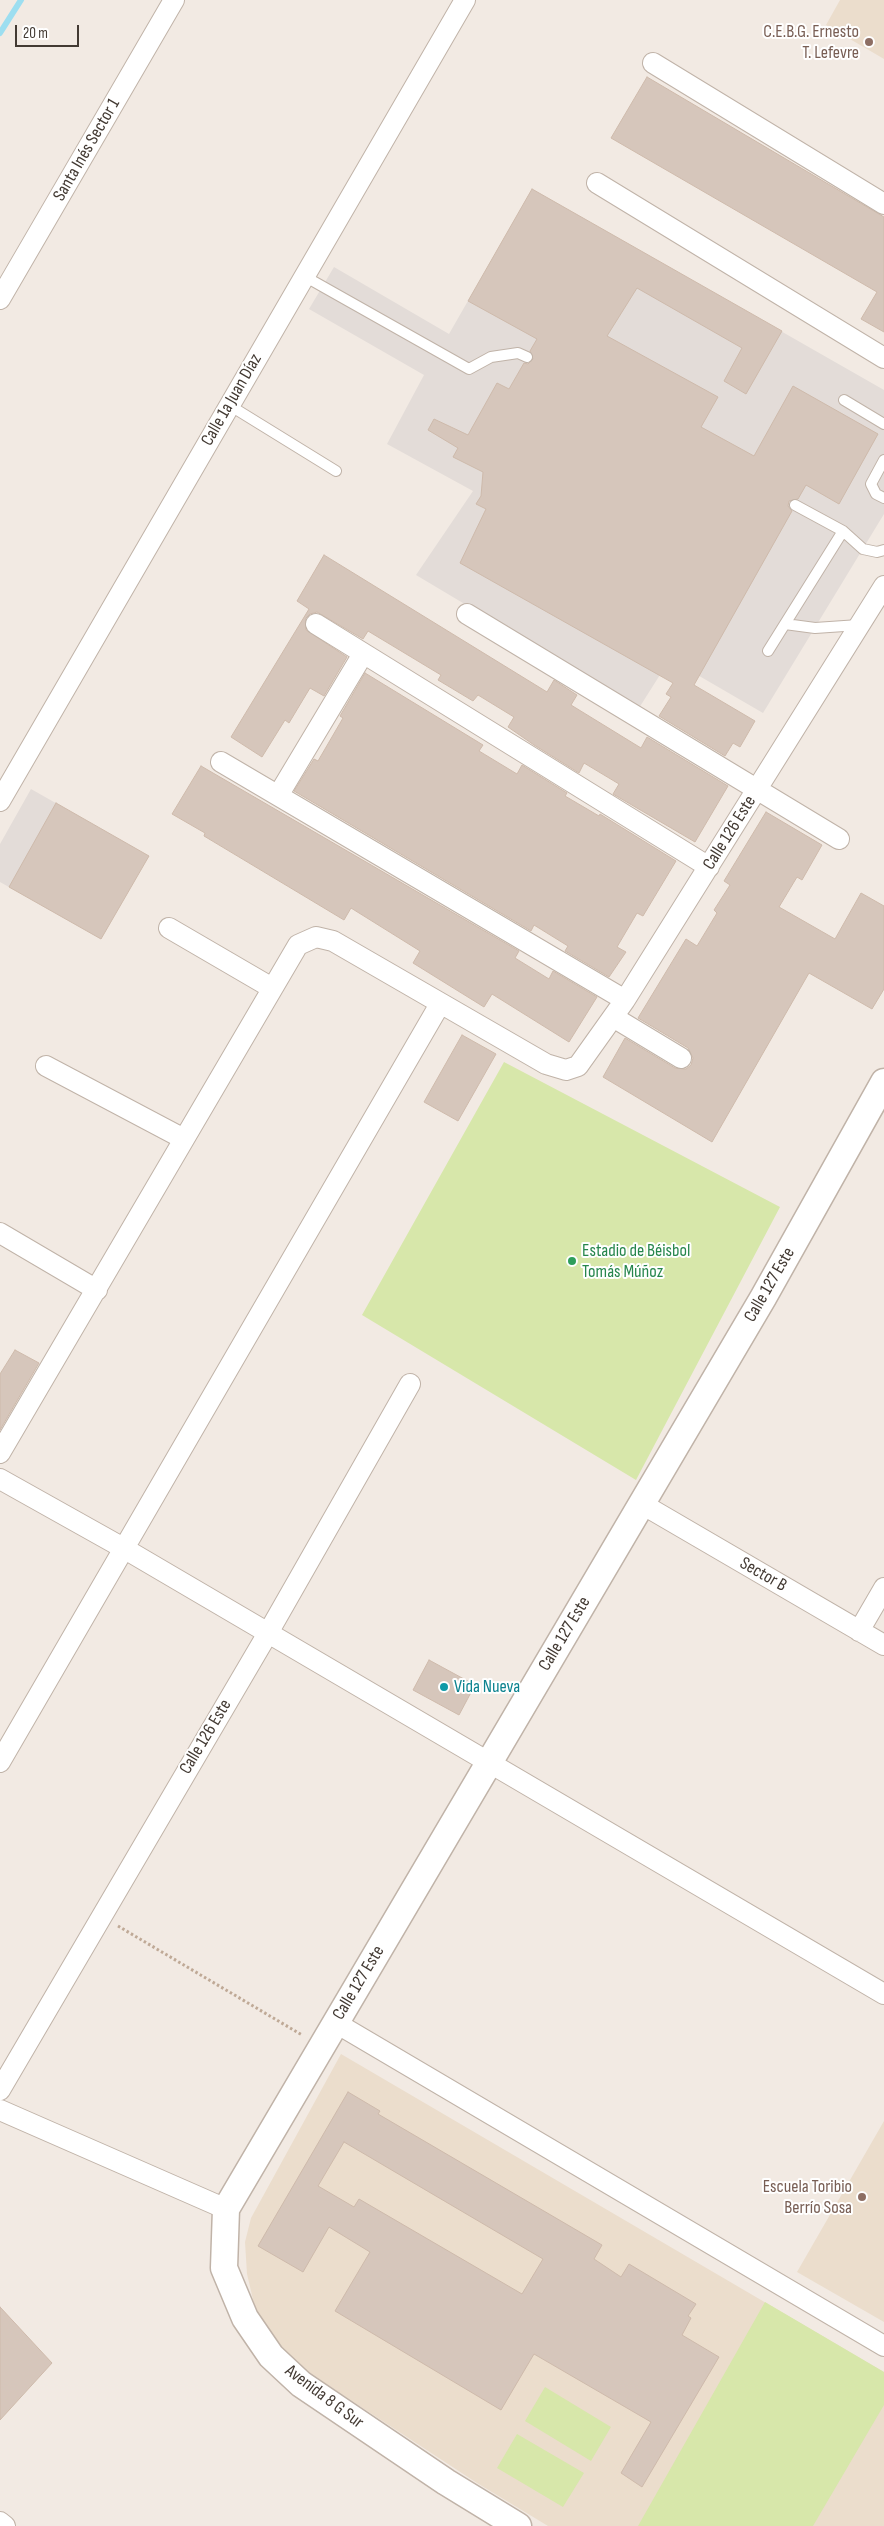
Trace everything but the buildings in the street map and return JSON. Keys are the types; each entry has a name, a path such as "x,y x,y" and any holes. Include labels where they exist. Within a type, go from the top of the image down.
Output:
{"street":[{"name":"Santa Inés Sector 1","path":"0,299 174,0"},
{"name":"Calle 1a Juan Díaz","path":"0,800 465,0"},
{"path":"653,62 884,204"},
{"path":"597,183 884,358"},
{"name":"Calle 126 Este","path":"440,1004 546,1064 566,1070 578,1066 625,1000 884,586"},
{"path":"467,614 839,839"},
{"path":"316,624 709,867"},
{"path":"279,794 363,654"},
{"path":"221,762 279,794 625,1000"},
{"path":"169,928 272,988"},
{"path":"0,1453 298,945 316,937 333,941 440,1004 0,1762"},
{"path":"613,1017 681,1058"},
{"path":"46,1066 184,1139"},
{"name":"Calle 127 Este","path":"226,2209 764,1298 884,1082"},
{"path":"0,1233 97,1290"},
{"name":"Calle 126 Este","path":"0,2090 268,1633 410,1384"},
{"path":"0,1479 125,1549 488,1764 884,1994"},
{"name":"Sector B","path":"642,1504 884,1645"},
{"path":"860,1631 884,1588"},
{"path":"336,2023 884,2346"},
{"path":"0,2110 226,2209"},
{"name":"Avenida 8 G Sur","path":"226,2209 224,2268 245,2318 271,2356 301,2384 446,2482 518,2526"},
{"path":"0,2522 4,2526"}],"lane":[{"path":"304,276 469,369 491,357 518,353 527,357"},
{"path":"844,400 884,424"},
{"path":"229,405 336,471"},
{"path":"884,460 871,484 876,494 884,498"},
{"path":"795,505 843,531 863,549 876,552 884,550"},
{"path":"768,651 843,531"},
{"path":"785,624 815,628 859,625"}],"path":[{"path":"101,1915 322,2047"}],"shaded area":[{"name":"C.E.B.G. Ernesto T. Lefevre","path":"840,0 884,0 884,59 826,25"},
{"path":"532,189 884,390 884,514 763,713 670,659 639,708 416,575 473,491 387,444 424,375 309,309 334,267 449,334"},
{"path":"31,789 149,856 101,939 0,882 0,844"},
{"path":"341,2054 884,2372 884,2526 548,2526 477,2483 294,2363 259,2325 247,2274 245,2242 251,2218"},
{"name":"Escuela Toribio Berrío Sosa","path":"884,2121 884,2322 797,2272"}],"green space":[{"name":"Estadio de Béisbol Tomás Múñoz","path":"504,1062 780,1207 636,1480 362,1315"},
{"path":"765,2302 884,2372 884,2405 813,2526 638,2526"},
{"path":"545,2387 611,2427 591,2461 525,2421"},
{"path":"517,2434 584,2473 563,2507 497,2468"}],"waterway":[{"path":"0,33 21,0"}],"place":[{"name":"C.E.B.G. Ernesto T. Lefevre","path":"869,42"},
{"name":"Estadio de Béisbol Tomás Múñoz","path":"572,1261"},
{"name":"Vida Nueva","path":"444,1687"},
{"name":"Escuela Toribio Berrío Sosa","path":"862,2197"}]}
